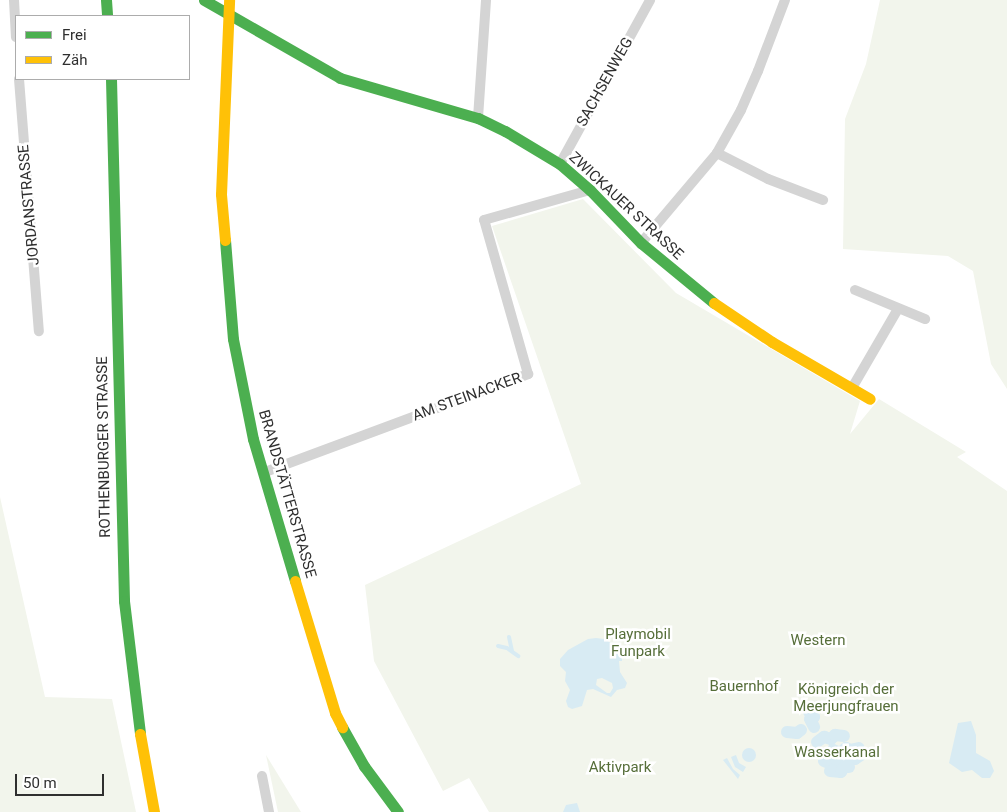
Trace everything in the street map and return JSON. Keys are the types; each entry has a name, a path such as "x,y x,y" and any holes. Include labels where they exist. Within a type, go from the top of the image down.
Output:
{"street":[{"path":"14,0 15,18"},
{"path":"106,0 108,15"},
{"name":"ZWICKAUER STRASSE","path":"204,0 228,12 340,78 478,118 505,130 560,164 590,190 641,243 700,293 772,342 870,399"},
{"name":"BRANDSTÄTTERSTRASSE","path":"229,0 221,194 233,339 253,439 265,472 335,713 364,766 398,812"},
{"path":"478,118 486,0"},
{"name":"SACHSENWEG","path":"560,164 650,0"},
{"path":"641,243 717,153 741,110 785,0"},
{"name":"JORDANSTRASSE","path":"19,80 39,331"},
{"name":"ROTHENBURGER STRASSE","path":"110,80 123,592 135,705 154,812"},
{"path":"717,153 768,179 823,200"},
{"name":"AM STEINACKER","path":"265,472 528,374 484,220 590,190"},
{"path":"855,290 925,319"},
{"path":"852,388 898,309"},
{"path":"262,776 269,812"}],"green space":[{"path":"880,0 1007,0 1007,389 991,364 973,271 948,256 843,249 845,119 866,64"},
{"name":"Playmobil Funpark","path":"583,199 676,293 860,401 850,434 879,399 966,452 957,457 1007,491 1007,812 489,812 469,778 443,791 374,661 365,585 581,484 492,226"},
{"path":"0,497 45,697 112,699 136,812 0,812"},
{"path":"266,755 301,812 278,812"}],"shaded area":[{"path":"588,639 604,639 617,646 622,652 622,661 619,661 620,672 627,683 625,688 617,690 611,697 593,689 587,690 582,706 572,709 568,707 566,701 570,690 565,681 566,672 560,666 560,659 568,650","holes":["602,678 612,683 613,688 610,693 596,685 597,679"]},
{"path":"971,721 976,735 976,753 990,761 994,771 990,778 982,778 972,770 962,772 949,763 958,723"},
{"path":"746,748 752,748 756,755 752,762 746,762 742,758 742,752"},
{"path":"736,755 739,763 746,767 743,772 735,767 731,757"},
{"path":"727,758 733,769 740,775 738,779 723,760"},
{"path":"577,803 580,812 563,812 566,805"}],"waterway":[{"path":"509,637 512,651"},
{"path":"498,646 507,648 518,656"},
{"path":"809,712 814,717 810,719 814,727"},
{"path":"787,732 797,733 801,730"},
{"path":"817,742 824,737 831,739 835,735 844,736"},
{"path":"827,755 833,750 840,753 846,748 850,750 859,748"},
{"path":"824,761 831,764 836,759 842,761 848,757 855,759 861,755"},
{"path":"830,771 841,772 844,767 849,767"}],"traffic: fast":[{"path":"106,0 107,15"},
{"path":"204,0 340,78 478,118 505,131 560,164 590,190 641,243 714,303"},
{"path":"111,80 124,601 140,734"},
{"path":"225,240 233,339 253,439 295,581"},
{"path":"342,727 364,766 398,812"}],"traffic: slow":[{"path":"225,240 221,194 229,0"},
{"path":"714,303 772,342 870,399"},
{"path":"295,581 335,713 342,727"},
{"path":"140,734 154,812"}],"park label":[{"name":"Western","path":"818,641"},
{"name":"Bauernhof","path":"744,687"},
{"name":"Königreich der Meerjungfrauen","path":"846,698"},
{"name":"Wasserkanal","path":"837,753"},
{"name":"Aktivpark","path":"620,768"}]}
